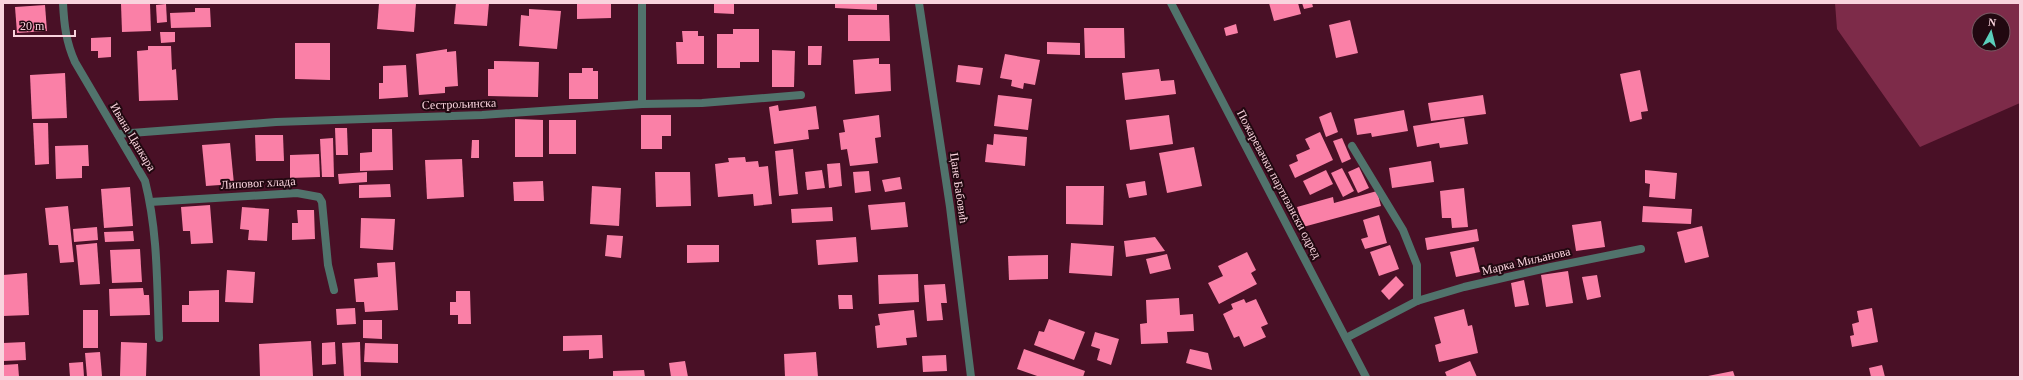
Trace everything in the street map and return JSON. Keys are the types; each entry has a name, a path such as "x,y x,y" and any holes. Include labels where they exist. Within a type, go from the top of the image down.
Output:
{"street":[{"name":"Ивана Цанкара","path":"63,3 64,22 68,45 75,62 145,181 150,202 157,273 159,338"},
{"path":"642,3 642,104"},
{"name":"Цане Бабовић","path":"919,3 950,207 972,377"},
{"name":"Пожаревачки партизански одред","path":"1171,3 1366,377"},
{"name":"Сестрољинска","path":"118,134 276,122 482,115 642,104 702,103 801,95"},
{"path":"1352,146 1403,230 1417,265 1416,301"},
{"name":"Липовог хлада","path":"150,202 297,192 319,197 322,202 328,265 334,290"},
{"name":"Марка Миљанова","path":"1346,338 1416,301 1551,267 1641,249"}],"shaded area":[{"path":"1835,3 2020,3 2020,103 1920,147 1837,29"}],"building":[{"path":"379,3 416,3 414,32 377,29"},
{"path":"456,3 489,3 487,26 454,24"},
{"path":"577,3 611,3 611,18 577,19"},
{"path":"714,3 734,3 734,14 714,13"},
{"path":"835,3 877,3 877,10 835,8"},
{"path":"1269,3 1298,3 1301,14 1274,21"},
{"path":"1302,3 1312,3 1313,7 1304,9"},
{"path":"121,4 150,4 151,31 122,32"},
{"path":"166,4 167,22 157,23 156,5"},
{"path":"45,5 47,31 17,33 15,7"},
{"path":"195,8 210,8 211,27 171,28 170,13 195,12"},
{"path":"529,9 561,11 557,49 519,46 521,15 529,16"},
{"path":"848,15 889,15 890,41 848,41"},
{"path":"1350,20 1358,53 1336,58 1329,25"},
{"path":"1236,24 1238,33 1226,36 1224,28"},
{"path":"1084,28 1124,28 1125,58 1085,58"},
{"path":"733,29 759,29 759,62 740,62 740,68 717,68 717,34 733,34"},
{"path":"682,31 698,31 698,36 704,36 704,64 677,64 676,42 683,42"},
{"path":"160,32 175,32 175,42 161,43"},
{"path":"111,37 111,57 98,58 98,51 91,51 91,38"},
{"path":"1047,42 1080,43 1080,55 1047,54"},
{"path":"295,43 330,43 330,80 295,79"},
{"path":"148,46 171,46 172,70 176,69 178,100 139,101 137,51 148,50"},
{"path":"808,46 822,46 821,65 808,65"},
{"path":"447,49 447,52 456,51 458,86 445,87 445,93 419,95 416,54"},
{"path":"772,50 795,51 794,87 772,87"},
{"path":"1005,54 1040,60 1035,85 1024,83 1023,89 1011,86 1012,80 1000,78"},
{"path":"879,58 879,64 890,64 891,91 855,94 853,60"},
{"path":"494,61 539,62 538,97 488,96 488,69 494,69"},
{"path":"406,65 408,97 379,99 379,83 383,83 383,66"},
{"path":"958,65 983,68 980,85 956,82"},
{"path":"582,68 593,68 593,71 598,71 598,99 569,99 569,73 582,73"},
{"path":"1159,69 1161,81 1174,80 1176,94 1125,100 1122,73"},
{"path":"1640,70 1648,111 1641,112 1642,119 1630,122 1620,74"},
{"path":"65,73 67,118 32,119 30,75"},
{"path":"998,95 1032,99 1028,130 994,126"},
{"path":"1483,95 1486,114 1431,121 1428,103"},
{"path":"778,105 779,111 816,106 819,129 808,130 809,139 774,144 769,107"},
{"path":"1404,110 1408,131 1372,137 1371,133 1357,135 1354,119"},
{"path":"1331,112 1338,132 1326,137 1319,117"},
{"path":"641,115 671,115 671,136 662,136 662,149 641,149"},
{"path":"879,115 881,137 875,138 878,163 850,166 847,149 841,150 839,133 845,132 843,120"},
{"path":"1169,115 1173,144 1130,150 1126,120"},
{"path":"1464,118 1468,144 1440,148 1439,143 1417,147 1413,126"},
{"path":"515,119 543,120 543,157 515,157"},
{"path":"549,120 576,120 576,154 549,154"},
{"path":"33,123 48,123 49,164 35,165"},
{"path":"335,128 347,128 348,155 336,155"},
{"path":"372,129 392,129 393,170 360,171 360,153 372,152"},
{"path":"1320,132 1333,160 1295,178 1289,165 1298,161 1296,155 1310,149 1305,139"},
{"path":"994,134 1027,137 1025,166 985,162 987,144 993,145"},
{"path":"255,135 283,135 284,161 256,161"},
{"path":"333,138 334,177 322,177 320,139"},
{"path":"1342,138 1351,159 1342,163 1333,141"},
{"path":"472,140 479,140 479,158 471,158"},
{"path":"230,143 234,184 206,186 202,145"},
{"path":"88,145 89,166 82,166 82,178 56,179 55,146"},
{"path":"1194,147 1202,186 1167,193 1159,153"},
{"path":"793,149 798,194 779,196 775,151"},
{"path":"319,154 320,177 290,178 290,155"},
{"path":"745,157 746,162 758,161 759,167 768,166 772,204 754,206 753,194 718,197 715,164 729,162 728,158"},
{"path":"462,159 464,197 427,199 425,160"},
{"path":"1431,161 1434,182 1392,188 1389,168"},
{"path":"840,163 842,186 829,188 827,164"},
{"path":"1359,167 1369,188 1358,193 1348,172"},
{"path":"1342,168 1354,191 1343,197 1331,173"},
{"path":"822,170 825,188 807,190 805,172"},
{"path":"1326,170 1333,184 1310,195 1303,181"},
{"path":"1645,170 1677,173 1675,199 1649,197 1650,184 1645,183"},
{"path":"869,171 871,191 855,193 853,172"},
{"path":"367,172 367,182 339,184 338,174"},
{"path":"655,172 690,172 691,206 656,207"},
{"path":"900,177 902,189 885,192 882,180"},
{"path":"543,181 544,201 514,201 513,182"},
{"path":"1145,181 1147,195 1129,198 1126,184"},
{"path":"390,184 391,197 359,198 359,185"},
{"path":"592,186 621,188 619,226 590,224"},
{"path":"1066,186 1104,186 1103,225 1066,224"},
{"path":"130,187 133,226 104,228 101,189"},
{"path":"1464,188 1468,227 1452,228 1451,218 1442,218 1440,191"},
{"path":"1377,191 1381,206 1303,227 1297,207 1333,197 1334,203"},
{"path":"905,202 908,227 871,230 868,205"},
{"path":"210,205 213,243 191,244 190,231 183,231 181,207"},
{"path":"68,206 74,262 60,263 58,245 49,245 45,208"},
{"path":"1643,206 1692,209 1691,224 1642,222"},
{"path":"242,207 269,209 267,241 248,240 249,230 240,229"},
{"path":"832,207 833,221 792,223 791,209"},
{"path":"297,210 314,210 315,239 292,240 292,223 298,223"},
{"path":"1379,215 1387,243 1365,249 1361,239 1368,237 1363,220"},
{"path":"361,218 395,219 393,250 360,248"},
{"path":"1601,221 1605,247 1576,251 1572,225"},
{"path":"1702,226 1709,257 1685,263 1677,232"},
{"path":"97,227 98,240 74,242 73,229"},
{"path":"1477,229 1479,241 1427,250 1425,238"},
{"path":"133,231 134,241 105,242 104,232"},
{"path":"607,235 623,236 621,258 605,256"},
{"path":"856,237 858,262 818,265 816,240"},
{"path":"1155,237 1165,251 1126,257 1124,241"},
{"path":"97,243 100,284 80,285 76,245"},
{"path":"1071,243 1114,246 1112,276 1069,273"},
{"path":"687,245 719,245 719,262 687,263"},
{"path":"1390,245 1399,269 1379,276 1370,252"},
{"path":"1474,247 1480,272 1456,277 1450,252"},
{"path":"140,249 142,282 112,283 110,250"},
{"path":"1247,252 1256,270 1251,273 1257,284 1219,304 1208,283 1223,276 1218,266"},
{"path":"1167,254 1171,269 1150,274 1146,259"},
{"path":"1048,255 1048,279 1009,280 1008,256"},
{"path":"395,262 398,310 365,312 364,302 356,302 354,279 378,277 377,263"},
{"path":"227,270 255,272 253,303 225,302"},
{"path":"1568,271 1573,303 1546,307 1541,275"},
{"path":"27,273 29,315 3,316 3,275"},
{"path":"918,274 919,302 879,304 878,275"},
{"path":"1597,275 1601,297 1587,300 1582,277"},
{"path":"1396,276 1404,285 1389,300 1381,291"},
{"path":"1524,280 1529,305 1515,307 1511,283"},
{"path":"945,284 947,303 941,303 943,320 927,321 924,285"},
{"path":"143,288 144,295 149,295 150,315 110,316 109,289"},
{"path":"219,290 219,322 182,322 182,305 189,305 189,291"},
{"path":"456,291 470,291 471,324 458,324 458,315 450,315 450,302 456,302"},
{"path":"838,295 852,295 853,309 839,309"},
{"path":"1179,298 1180,315 1193,314 1194,331 1167,332 1168,343 1141,344 1140,324 1147,323 1146,300"},
{"path":"1244,299 1246,303 1256,299 1268,324 1261,327 1266,337 1244,347 1239,336 1234,338 1223,314 1233,309 1231,304"},
{"path":"355,308 356,324 337,325 336,309"},
{"path":"1872,308 1878,342 1852,347 1850,336 1854,335 1852,324 1859,322 1857,311"},
{"path":"1464,309 1468,326 1472,325 1478,353 1439,362 1435,345 1441,343 1434,317"},
{"path":"83,310 98,310 98,348 83,348"},
{"path":"914,310 917,337 906,338 907,345 877,348 875,326 880,325 878,314"},
{"path":"1049,319 1085,332 1074,360 1034,345 1039,331 1044,332"},
{"path":"363,320 382,320 382,339 363,338"},
{"path":"1095,332 1119,339 1111,365 1097,360 1100,349 1091,346"},
{"path":"602,335 603,358 589,359 589,350 563,351 563,336"},
{"path":"311,341 313,376 260,377 259,344"},
{"path":"25,342 26,360 3,361 3,343"},
{"path":"121,342 147,343 146,377 120,376"},
{"path":"335,342 336,364 322,365 322,343"},
{"path":"360,342 361,377 344,377 342,343"},
{"path":"365,343 398,344 398,363 364,362"},
{"path":"1024,349 1085,371 1083,377 1040,377 1017,369"},
{"path":"1190,349 1208,353 1212,370 1186,363"},
{"path":"100,352 102,376 87,377 85,353"},
{"path":"816,352 818,377 785,377 784,354"},
{"path":"946,355 947,371 923,372 922,356"},
{"path":"685,361 688,377 671,377 669,363"},
{"path":"1470,361 1477,377 1447,377 1445,372"},
{"path":"83,362 84,377 70,377 69,363"},
{"path":"18,364 19,377 3,377 3,365"},
{"path":"1882,365 1885,377 1871,377 1869,368"},
{"path":"644,370 645,377 613,377 613,371"},
{"path":"1733,371 1735,377 1708,376"}]}
